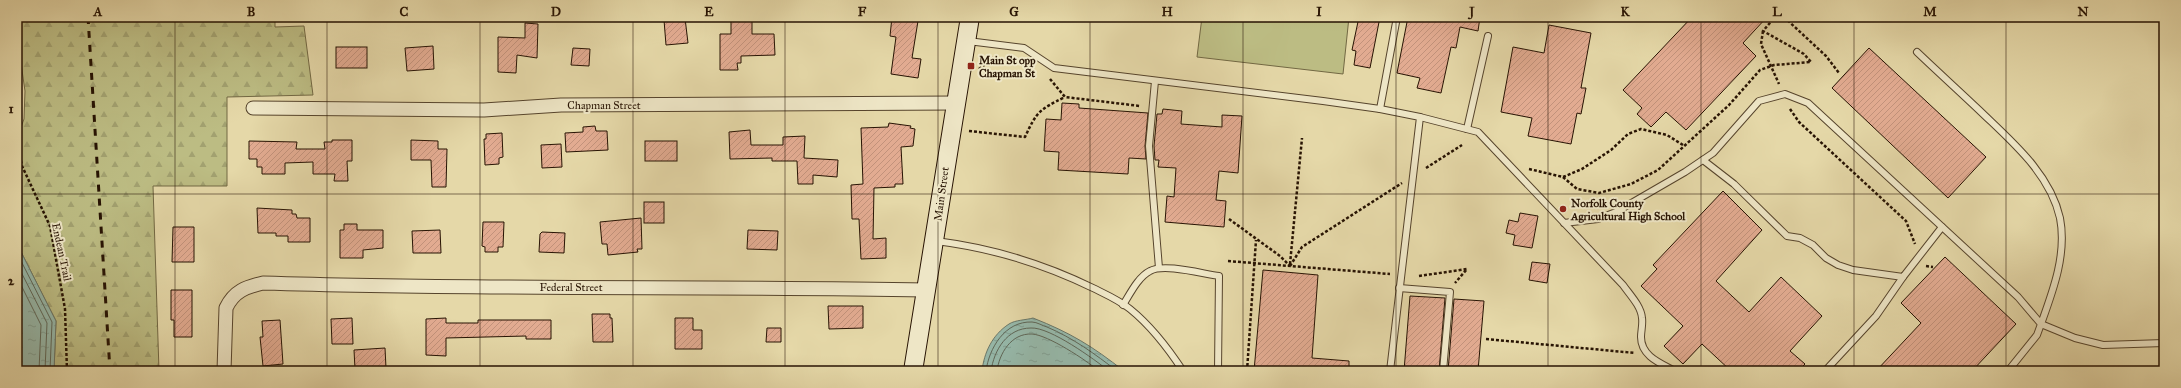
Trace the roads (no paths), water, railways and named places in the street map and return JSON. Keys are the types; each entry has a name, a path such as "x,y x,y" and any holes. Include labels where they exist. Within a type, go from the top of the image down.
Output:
{"main road":[{"name":"Main Street","path":"913,371 970,17"}],"street":[{"name":"Chapman Street","path":"253,108 484,110 561,105 956,103"},
{"name":"Federal Street","path":"224,371 226,308 230,299 242,289 263,283 408,288 677,287 926,290"}],"lane":[{"path":"1380,109 1397,17"},
{"path":"1467,129 1488,36"},
{"path":"966,41 1024,48 1054,68 1380,109 1420,117 1478,132 1623,285 1636,304 1642,317 1641,339 1645,351 1675,371"},
{"path":"1917,52 2015,144 2036,169 2054,200 2060,218 2061,238 2059,265 2054,290 2037,335 2008,371"},
{"path":"1155,80 1149,146 1159,268"},
{"path":"1564,223 1598,219 1616,212 1713,153 1759,101 1783,94 1808,103 2018,297 2041,324 2075,338 2103,345 2164,343"},
{"path":"1390,371 1420,117"},
{"path":"1703,160 1734,184 1787,236 1800,238 1813,245 1826,258 1838,266 1852,270 1903,277"},
{"path":"1825,371 1876,316 1919,255 1942,227"},
{"path":"934,241 994,251 1028,260 1065,274 1123,305 1152,329 1183,371"},
{"path":"1123,305 1138,282 1149,271 1159,268 1219,276 1218,371"},
{"path":"1399,288 1450,292 1443,371"}],"water":[{"path":"17,244 56,321 54,371 17,371"},
{"path":"1033,318 1059,329 1081,341 1102,354 1124,371 982,371 987,351 998,333 1011,323"}],"railway":[{"path":"88,17 110,371"}],"place":[{"name":"Main St opp Chapman St","path":"971,66"},
{"name":"Norfolk County Agricultural High School","path":"1563,209"}]}
